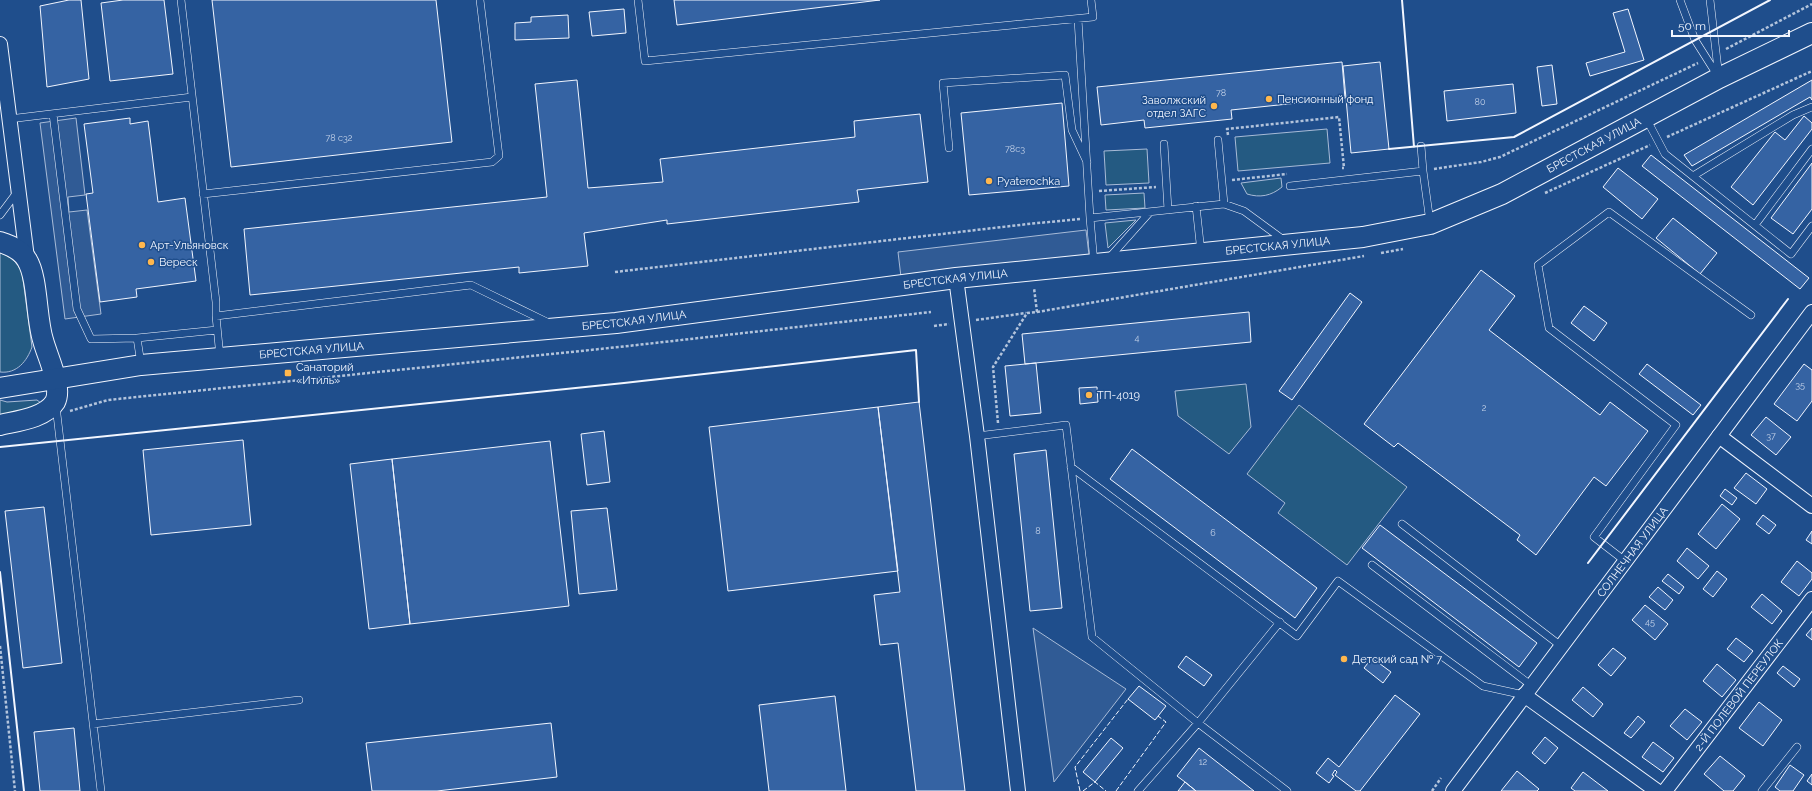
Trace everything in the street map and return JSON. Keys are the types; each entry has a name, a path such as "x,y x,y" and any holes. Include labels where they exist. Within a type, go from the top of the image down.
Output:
{"street":[{"name":"БРЕСТСКАЯ УЛИЦА","path":"0,388 141,365 616,323 956,278 1363,237 1430,224 1502,194 1719,78 1812,33"},
{"path":"0,44 27,258 32,274 40,329 56,379 57,393 56,408 0,425"},
{"path":"0,242 13,248 27,258"},
{"path":"956,278 977,436 1018,791"},
{"name":"СОЛНЕЧНАЯ УЛИЦА","path":"1453,791 1812,312"},
{"path":"1719,436 1812,506"},
{"name":"2-Й ПОЛЕВОЙ ПЕРЕУЛОК","path":"1665,791 1812,599"},
{"path":"1528,690 1657,791"}],"lane":[{"path":"181,0 216,302 220,358"},
{"path":"203,194 492,162 499,156 480,0"},
{"path":"638,0 645,61 1093,17 1091,0"},
{"path":"1680,0 1695,40 1719,78"},
{"path":"1710,0 1719,78"},
{"path":"1078,19 1090,218 1100,264"},
{"path":"949,148 943,83 1065,75 1072,130 1087,162"},
{"path":"9,119 192,97"},
{"path":"1693,176 1793,115 1812,107"},
{"path":"53,114 77,309 92,339 137,338 217,330"},
{"path":"1646,117 1665,154 1791,254 1812,226"},
{"path":"1218,140 1224,204"},
{"path":"1164,144 1168,210"},
{"path":"1421,146 1430,224"},
{"path":"1756,226 1812,149"},
{"path":"1290,186 1423,171"},
{"path":"0,215 18,191"},
{"path":"1090,218 1224,204 1244,211 1290,245"},
{"path":"1196,206 1201,254"},
{"path":"1100,264 1150,212"},
{"path":"1625,561 1594,537 1676,425 1549,328 1538,265 1609,212 1751,315"},
{"path":"216,316 471,285 558,328"},
{"path":"137,338 141,365"},
{"path":"56,408 101,791"},
{"path":"977,436 1066,425 1092,637 1198,723 1287,791"},
{"path":"1071,467 1297,636 1338,581 1483,686 1528,690"},
{"path":"1402,524 1561,646"},
{"path":"1372,564 1528,690"},
{"path":"1138,791 1198,723 1280,622"},
{"path":"93,724 299,700"},
{"path":"1762,791 1797,747"}],"path":[{"path":"1716,54 1812,4"},
{"path":"1423,171 1481,162 1500,157 1707,58"},
{"path":"1228,136 1227,129 1339,118 1344,168 1337,169"},
{"path":"1232,173 1233,180"},
{"path":"1222,181 1292,173"},
{"path":"1088,191 1167,186"},
{"path":"615,272 1090,218"},
{"path":"934,326 1037,312 1034,287"},
{"path":"56,408 108,400 619,347 931,312"},
{"path":"999,434 992,367 1027,313"},
{"path":"0,646 15,791"},
{"path":"1432,791 1441,778"}],"shaded area":[{"path":"76,118 85,195 68,197 69,212 87,210 101,314 65,319 40,123"},
{"path":"1327,129 1330,163 1238,171 1235,137"},
{"path":"1147,149 1149,183 1106,185 1104,151"},
{"path":"1281,178 1282,187 1270,194 1261,196 1247,194 1241,183"},
{"path":"1144,193 1145,208 1106,210 1105,195"},
{"path":"1136,220 1108,248 1105,223"},
{"path":"1086,230 1089,255 901,277 898,252"},
{"path":"0,253 13,260 22,272 32,347 24,362 20,366 6,372 0,372"},
{"path":"1246,384 1251,427 1229,454 1178,416 1175,391"},
{"path":"0,400 7,402 37,400 41,403 41,405 0,416"},
{"path":"1299,405 1407,487 1347,565 1278,513 1285,503 1247,474"},
{"path":"1033,628 1126,689 1054,782"}],"building":[{"path":"69,0 81,0 89,79 47,87 40,6"},
{"path":"123,0 164,0 173,74 110,81 101,3"},
{"path":"212,0 436,0 452,142 231,167"},
{"path":"674,0 880,0 677,25"},
{"path":"624,9 626,33 592,36 589,12"},
{"path":"1628,9 1644,60 1590,76 1586,63 1625,52 1613,13"},
{"path":"568,15 569,38 515,40 515,23 531,22 531,17"},
{"path":"1342,62 1345,98 1231,110 1232,119 1145,128 1144,120 1101,125 1097,87"},
{"path":"1380,62 1389,149 1351,153 1343,66"},
{"path":"1552,65 1557,104 1542,106 1537,67"},
{"path":"577,80 588,188 663,182 660,159 855,137 854,121 920,114 928,182 857,190 859,202 667,224 667,220 584,233 588,266 519,273 519,267 250,295 244,229 547,197 535,84"},
{"path":"1812,80 1812,100 1810,97 1692,166 1684,155"},
{"path":"1513,84 1516,113 1447,121 1444,91"},
{"path":"1062,103 1069,186 969,195 961,113"},
{"path":"1804,116 1812,123 1812,129 1753,205 1731,187 1775,132 1785,140"},
{"name":"Арт-Ульяновск","path":"130,118 130,124 148,121 158,202 185,198 196,281 136,289 137,297 100,302 86,194 93,193 84,124"},
{"path":"1651,155 1809,278 1800,289 1642,166"},
{"path":"1812,163 1812,209 1793,234 1771,218"},
{"path":"1618,168 1658,199 1642,219 1603,187"},
{"path":"1673,218 1717,253 1700,274 1656,238"},
{"path":"1481,270 1515,296 1489,330 1600,415 1610,402 1648,431 1606,486 1594,477 1536,555 1517,540 1520,535 1398,443 1394,447 1364,424"},
{"path":"1350,293 1362,302 1292,400 1279,391"},
{"path":"1584,306 1607,323 1594,341 1571,323"},
{"path":"1249,312 1251,342 1025,364 1022,334"},
{"path":"1036,363 1041,413 1010,416 1005,366"},
{"path":"1647,364 1701,405 1693,415 1639,374"},
{"path":"1804,364 1812,370 1812,401 1797,421 1774,404"},
{"name":"ТП-4019","path":"1097,387 1098,402 1080,404 1079,388"},
{"path":"919,402 965,791 916,791 898,643 880,645 874,595 900,592 878,407"},
{"path":"878,407 898,571 728,591 709,427"},
{"path":"1766,417 1791,437 1776,455 1751,435"},
{"path":"604,431 610,482 587,485 581,434"},
{"path":"243,440 251,525 151,535 143,450"},
{"path":"550,441 569,606 410,624 392,459"},
{"path":"1132,449 1317,588 1295,618 1110,479"},
{"path":"1046,450 1062,608 1030,611 1014,454"},
{"path":"392,459 410,624 369,629 350,464"},
{"path":"1746,473 1767,489 1756,504 1734,488"},
{"path":"1725,489 1737,498 1732,505 1720,496"},
{"path":"1722,504 1740,519 1716,549 1698,534"},
{"path":"44,507 62,663 23,668 5,511"},
{"path":"607,508 617,590 579,594 571,511"},
{"path":"1763,515 1776,525 1769,534 1756,524"},
{"path":"1380,525 1537,643 1519,667 1362,548"},
{"path":"1812,531 1812,544 1806,540"},
{"path":"1687,548 1709,566 1698,579 1677,561"},
{"path":"1797,561 1812,573 1812,579 1799,596 1781,582"},
{"path":"1717,571 1727,579 1713,597 1703,589"},
{"path":"1668,574 1684,587 1679,594 1662,581"},
{"path":"1658,587 1673,600 1665,610 1649,597"},
{"path":"1762,594 1782,611 1772,624 1751,607"},
{"path":"1645,605 1668,624 1655,640 1632,620"},
{"path":"1812,628 1812,640 1806,635"},
{"path":"1736,638 1753,651 1744,662 1727,649"},
{"path":"1613,648 1626,658 1611,676 1598,665"},
{"path":"1186,656 1212,675 1204,686 1178,667"},
{"path":"1372,658 1391,672 1383,683 1364,668"},
{"path":"1717,664 1736,680 1722,697 1703,681"},
{"path":"1783,666 1800,679 1794,687 1777,673"},
{"path":"1139,686 1166,706 1155,720 1128,699"},
{"path":"1583,687 1603,704 1593,717 1572,700"},
{"path":"1395,695 1420,714 1360,791 1356,791 1335,775 1337,772 1335,770 1332,775 1334,776 1329,783 1316,773 1328,758 1339,767"},
{"path":"835,696 846,791 769,791 759,705"},
{"path":"1759,702 1782,720 1763,746 1739,728"},
{"path":"1685,709 1702,722 1687,740 1670,726"},
{"path":"1638,716 1645,722 1631,738 1624,733"},
{"path":"551,723 557,777 437,791 372,791 366,743"},
{"path":"74,728 80,791 40,791 34,732"},
{"path":"1545,737 1558,748 1545,764 1532,753"},
{"path":"1111,738 1123,748 1095,782 1083,772"},
{"path":"1653,742 1674,758 1663,772 1642,757"},
{"path":"1199,748 1254,791 1196,791 1177,776"},
{"path":"1720,756 1745,776 1733,791 1724,791 1704,774"},
{"path":"1790,765 1804,775 1793,791 1780,791 1775,787"},
{"path":"1517,771 1539,789 1537,791 1501,791"},
{"path":"1583,772 1608,791 1575,791 1571,788"},
{"path":"1812,774 1812,785 1807,781"},
{"path":"1185,782 1196,791 1178,791"}],"fence":[{"path":"1080,791 1075,767 1128,699"},
{"path":"1116,791 1166,722 1158,716"},
{"path":"1083,791 1095,782 1106,791"}],"wall":[{"path":"1402,0 1414,147"},
{"path":"1389,149 1514,137 1770,0"},
{"path":"1588,563 1788,299"},
{"path":"0,447 624,383 916,350 919,402"},
{"path":"0,572 24,791"}],"place":[{"name":"Пенсионный фонд","path":"1269,99"},
{"name":"Заволжский отдел ЗАГС","path":"1214,106"},
{"name":"Pyaterochka","path":"989,181"},
{"name":"Арт-Ульяновск","path":"142,245"},
{"name":"Вереск","path":"151,262"},
{"name":"Санаторий «Итиль»","path":"288,373"},
{"name":"ТП-4019","path":"1089,395"},
{"name":"Детский сад № 7","path":"1344,659"}]}
